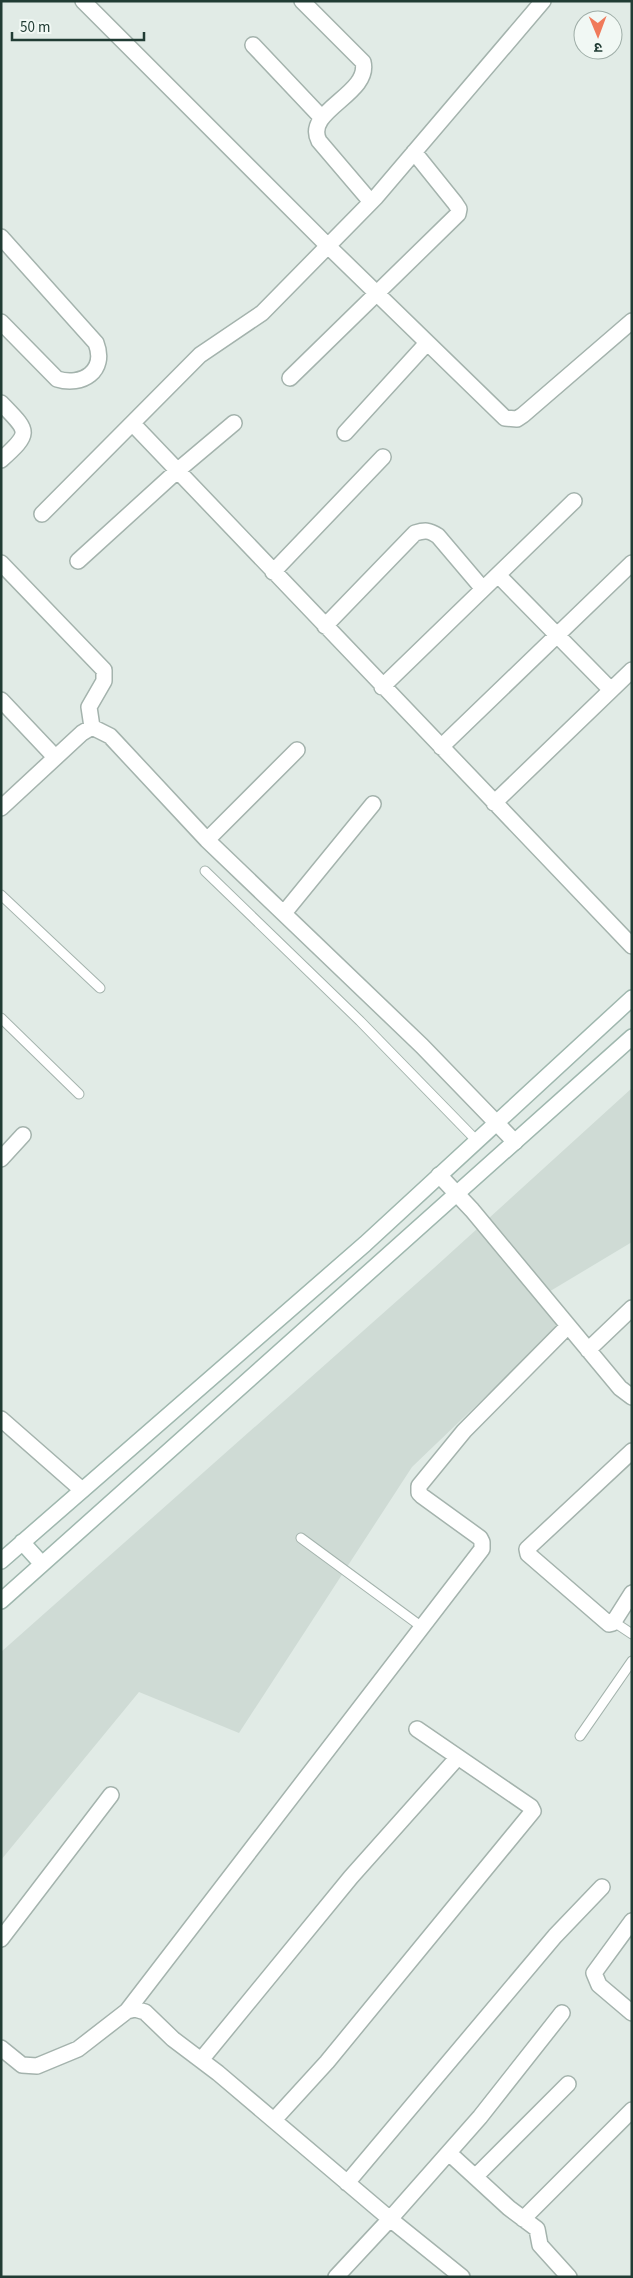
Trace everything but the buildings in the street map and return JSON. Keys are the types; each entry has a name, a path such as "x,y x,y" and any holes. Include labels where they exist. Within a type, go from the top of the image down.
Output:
{"street":[{"path":"83,1 327,245 505,418 517,419 632,321"},
{"path":"302,1 363,62 365,68 362,80 322,118 317,128 319,142 371,202"},
{"path":"42,514 200,355 262,313 371,202 542,1"},
{"path":"253,45 322,118"},
{"path":"290,378 378,295 458,214 459,209 455,203 414,152"},
{"path":"1,237 96,343 100,354 98,363 91,374 80,381 68,382 57,379 1,322"},
{"path":"345,433 427,343"},
{"path":"1,403 20,423 24,435 22,441 1,460"},
{"path":"78,561 177,470 234,423"},
{"path":"133,424 632,946"},
{"path":"273,572 383,457"},
{"path":"382,686 574,501"},
{"path":"325,626 415,533 422,531 431,531 438,536 483,589"},
{"path":"1,563 104,670 104,681 89,707 92,727"},
{"path":"441,747 632,563"},
{"path":"498,575 612,690"},
{"path":"494,803 632,670"},
{"path":"1,700 55,757"},
{"path":"1,808 55,757 82,733 92,727"},
{"path":"92,727 110,736 207,840 422,1046 495,1124 515,1142"},
{"path":"207,840 297,750"},
{"path":"284,913 373,804"},
{"path":"1,1560 357,1251 632,998"},
{"path":"1,1601 632,1037"},
{"path":"1,1159 23,1135"},
{"path":"440,1175 620,1388 632,1397"},
{"path":"588,1350 632,1308"},
{"path":"1,2048 22,2065 37,2066 78,2049 127,2011 483,1546 480,1538 422,1496 419,1493 419,1486 464,1432 568,1326"},
{"path":"1,1419 82,1490"},
{"path":"632,1451 527,1549 528,1554 609,1624 614,1622 632,1594"},
{"path":"22,1542 42,1564"},
{"path":"274,2120 327,2062 532,1814 531,1806 417,1730"},
{"path":"202,2060 351,1877 458,1757"},
{"path":"1,1939 111,1795"},
{"path":"347,2183 555,1936 602,1887"},
{"path":"632,1921 594,1973 599,1985 632,2013"},
{"path":"127,2011 135,2009 144,2012 390,2219 462,2277"},
{"path":"336,2277 449,2153 562,2013"},
{"path":"475,2177 568,2084"},
{"path":"523,2219 632,2110"},
{"path":"449,2153 537,2230 540,2245 569,2277"}],"lane":[{"path":"205,871 360,1021 477,1140"},
{"path":"1,895 100,988"},
{"path":"1,1018 79,1094"},
{"path":"301,1538 422,1627"},
{"path":"614,1622 632,1634"},
{"path":"580,1736 632,1660"}],"shaded area":[{"path":"632,1088 632,1242 537,1299 562,1323 412,1467 239,1733 139,1692 1,1860 1,1652 434,1268"}]}
